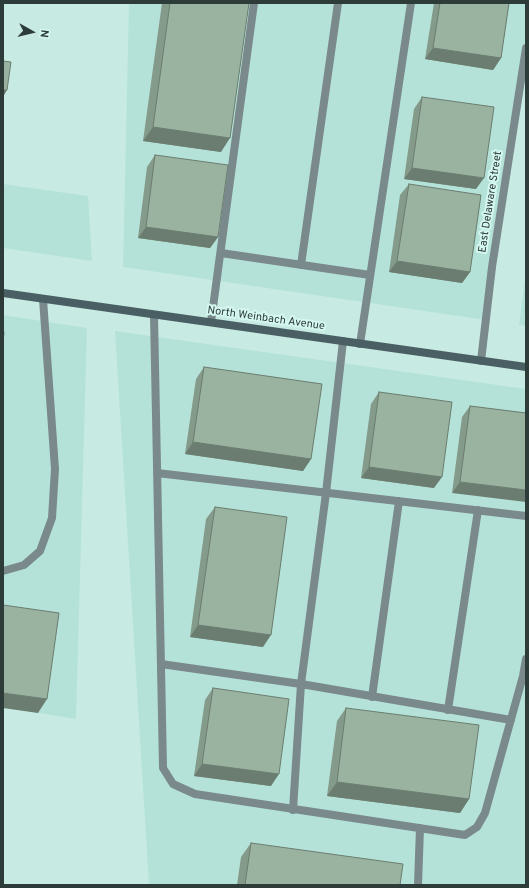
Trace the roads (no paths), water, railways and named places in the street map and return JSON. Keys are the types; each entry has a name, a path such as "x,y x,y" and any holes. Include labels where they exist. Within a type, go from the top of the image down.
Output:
{"main road":[{"name":"North Weinbach Avenue","path":"3,293 526,367"}],"street":[{"path":"211,322 254,3"},
{"path":"301,265 338,3"},
{"path":"360,344 411,3"},
{"name":"East Delaware Street","path":"481,360 492,266 526,48"},
{"path":"221,253 370,275"},
{"path":"3,571 24,565 40,551 52,518 55,469 43,299"},
{"path":"154,315 163,768 173,784 195,794 293,810 465,834 477,827 485,814 523,676 526,660"},
{"path":"293,810 301,684 326,493 343,341"},
{"path":"157,473 526,516"},
{"path":"372,697 399,501"},
{"path":"448,710 478,510"},
{"path":"161,664 301,684 511,720"},
{"path":"418,885 420,828"}]}
